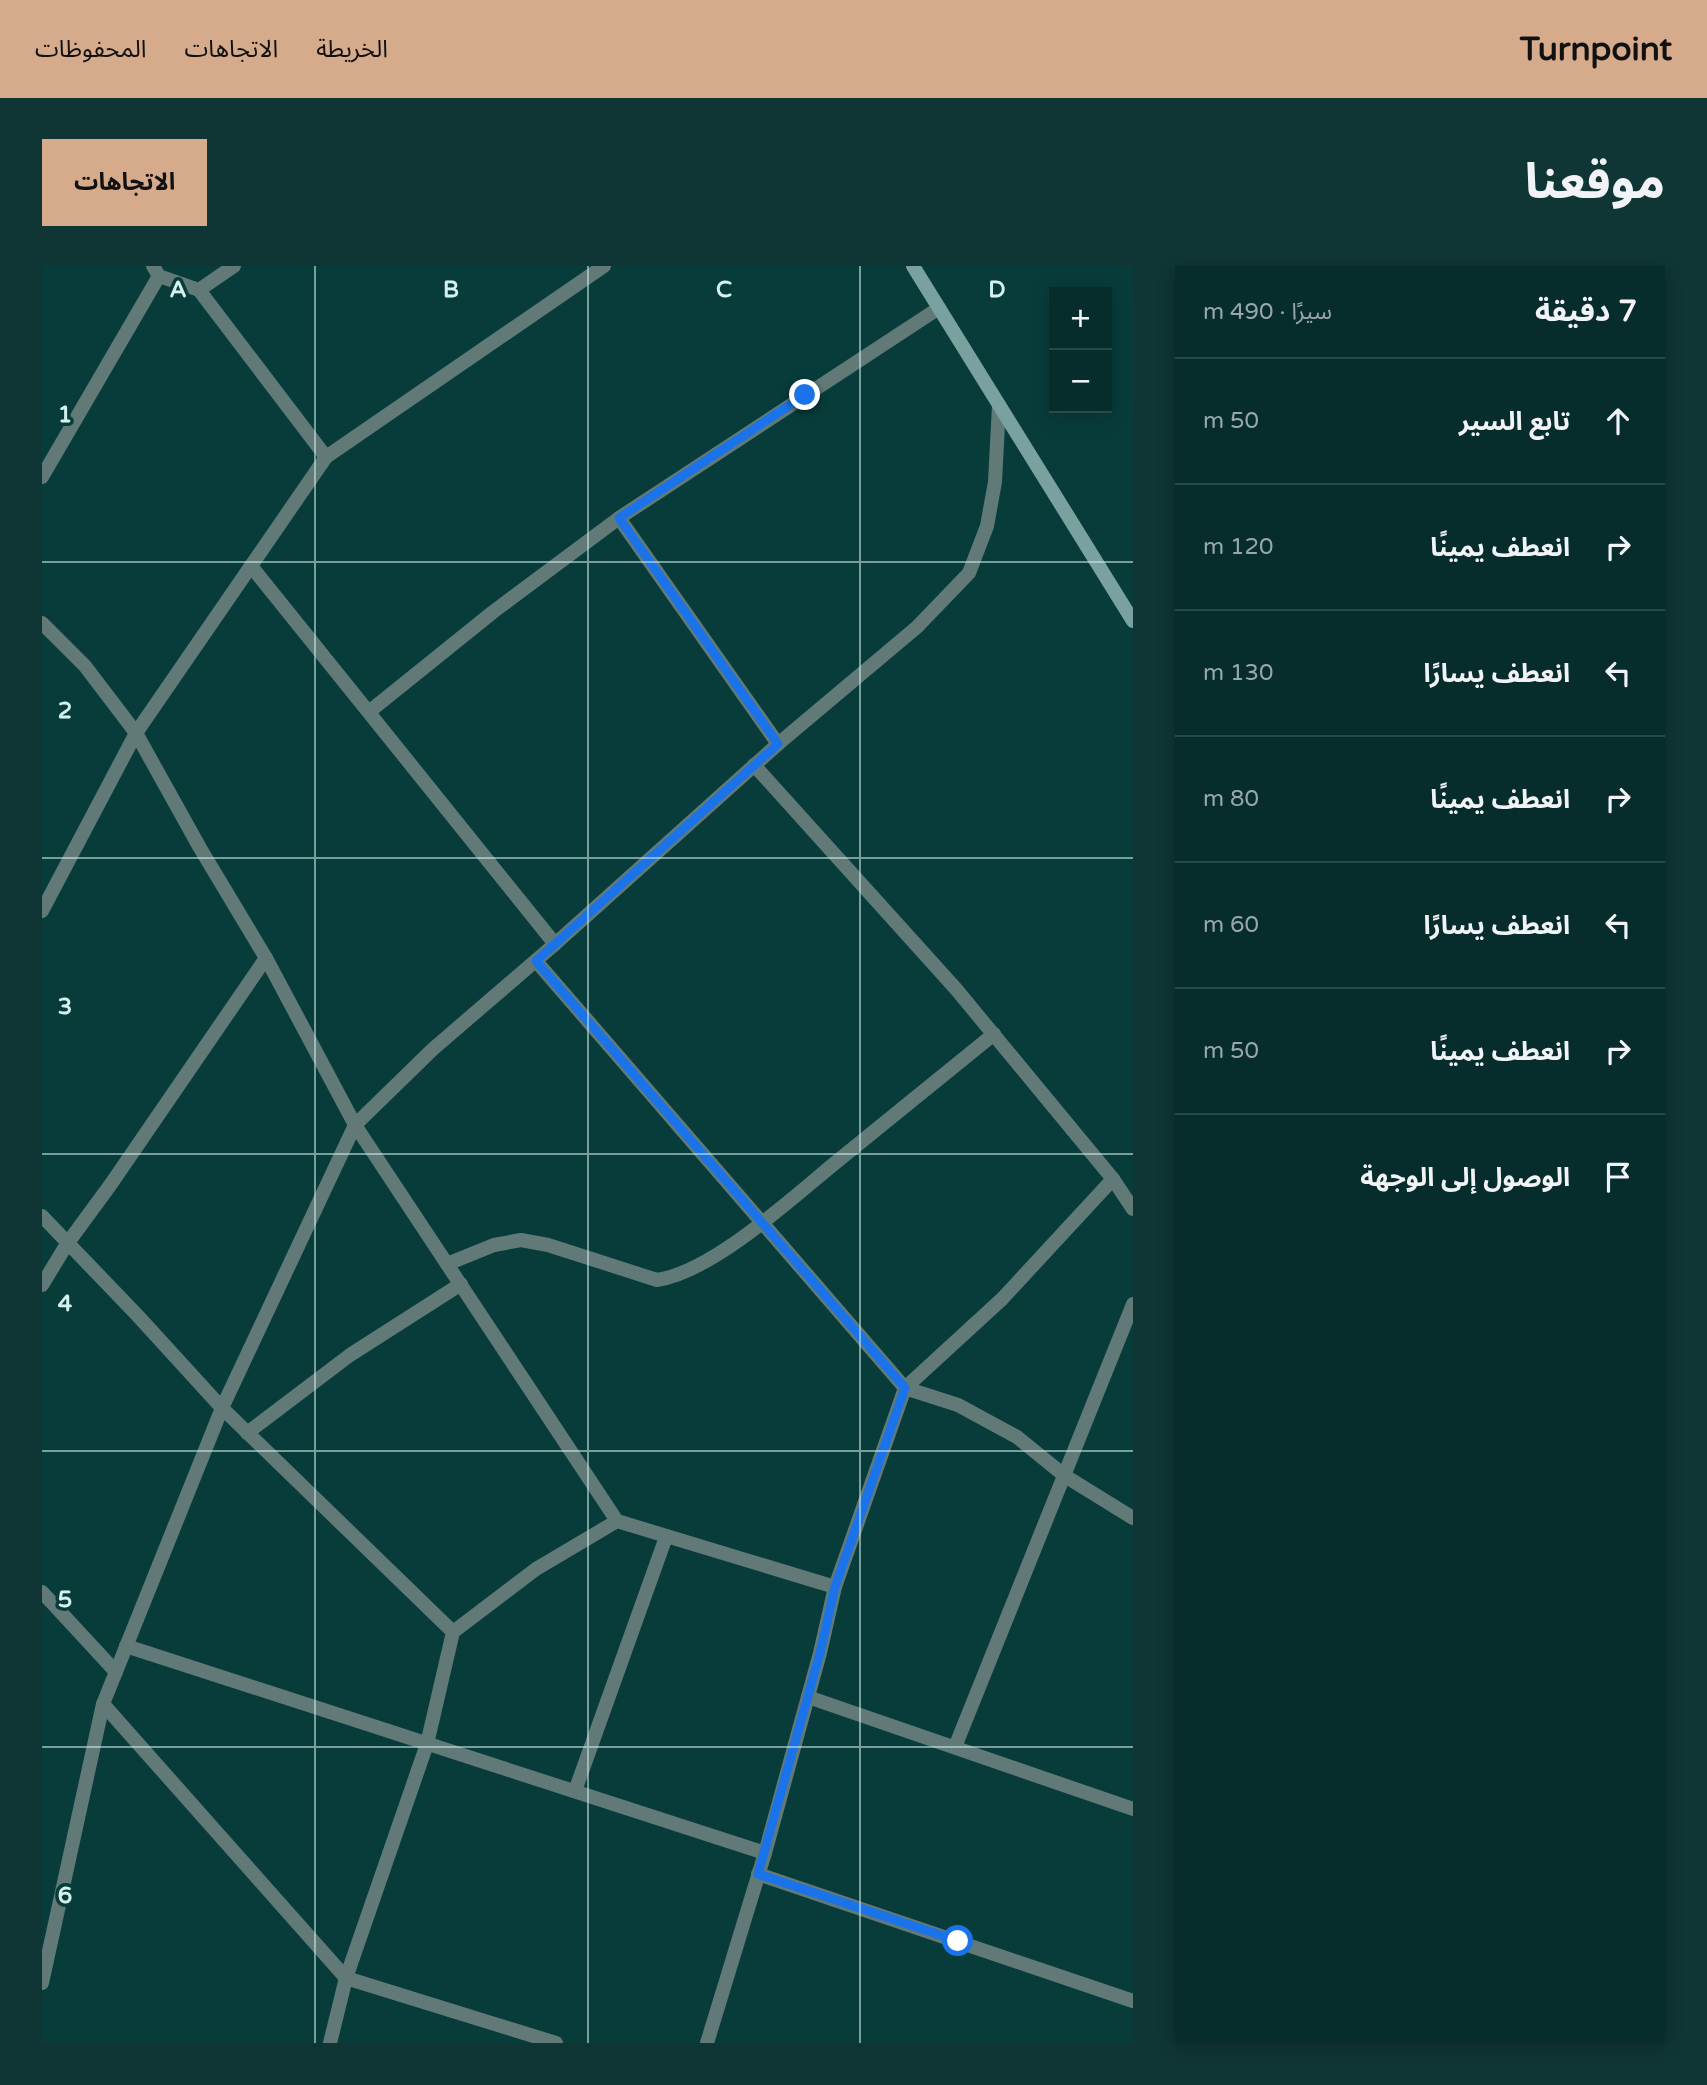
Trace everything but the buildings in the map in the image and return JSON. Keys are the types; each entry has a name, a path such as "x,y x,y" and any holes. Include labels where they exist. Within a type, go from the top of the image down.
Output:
{"street":[{"path":"199,290 234,266"},
{"path":"42,911 136,733 326,457 604,266"},
{"path":"913,266 1133,621"},
{"path":"42,476 156,271 199,290 326,457"},
{"path":"370,711 493,612 619,518 939,307"},
{"path":"42,1983 103,1704 222,1408 355,1125 433,1049 536,961 754,765 917,628 969,572 987,526 995,482 999,405"},
{"path":"619,518 778,744"},
{"path":"251,566 555,944"},
{"path":"42,623 85,666 136,733 200,848 266,958 355,1125 617,1521 835,1587"},
{"path":"754,765 994,1034 1113,1179 1133,1209"},
{"path":"42,1285 67,1244 266,958"},
{"path":"536,961 905,1388 958,1405 1017,1437 1065,1476 1133,1518"},
{"path":"447,1264 494,1245 521,1240 548,1245 657,1280 691,1271 762,1223 994,1034"},
{"path":"707,2043 765,1853 835,1587 905,1388 1002,1299 1113,1179"},
{"path":"42,1216 222,1408 453,1632"},
{"path":"247,1433 350,1356 461,1284"},
{"path":"955,1747 1133,1304"},
{"path":"330,2043 346,1978 427,1744 453,1632 536,1569 617,1521"},
{"path":"575,1791 666,1537"},
{"path":"42,1592 116,1672"},
{"path":"126,1646 765,1853"},
{"path":"808,1697 1133,1809"},
{"path":"103,1704 346,1978 556,2043"},
{"path":"758,1874 1133,2001"}],"route":[{"path":"805,395 619,518 778,744 536,961 905,1388 835,1587 820,1653 758,1874 958,1941"}]}
